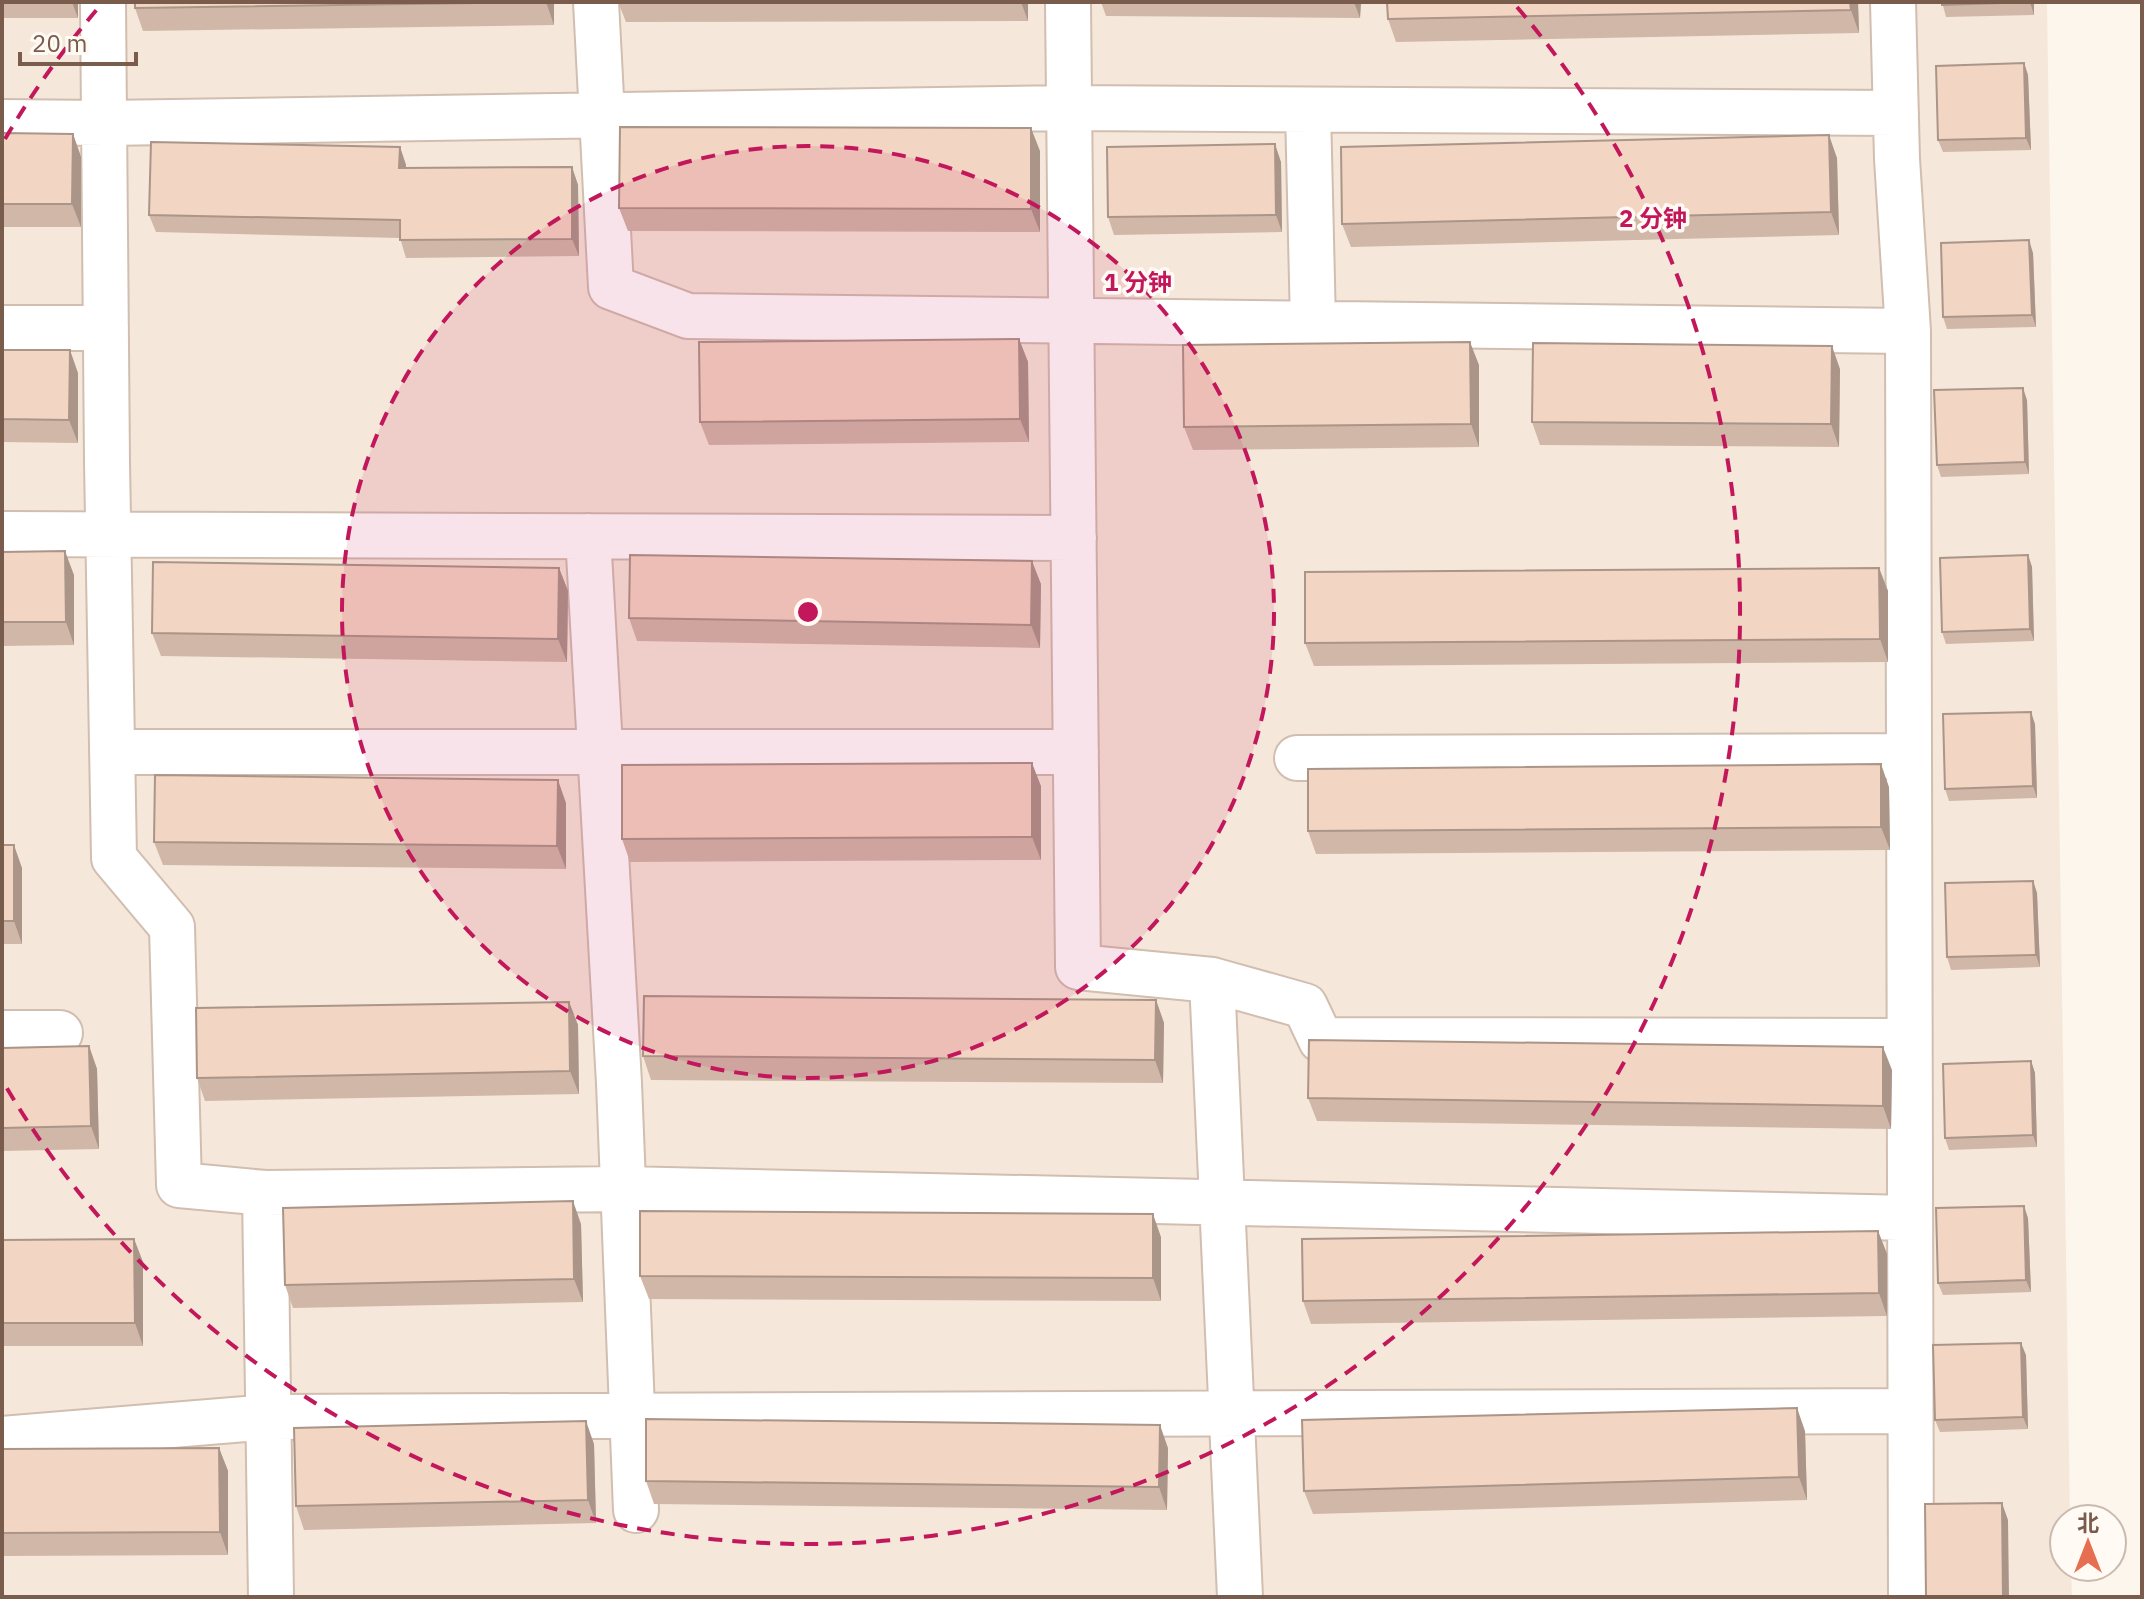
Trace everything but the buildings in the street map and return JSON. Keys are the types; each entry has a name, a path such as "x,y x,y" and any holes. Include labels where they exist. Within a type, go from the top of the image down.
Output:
{"lane":[{"path":"103,2 114,858 172,927 179,1185 265,1193 623,1189 1910,1218"},
{"path":"596,2 611,287 688,316 1908,331"},
{"path":"1068,2 1078,967 1212,980 1305,1006 1321,1040 1909,1041"},
{"path":"1893,2 1908,331 1911,1597"},
{"path":"2,122 1069,108 1896,113"},
{"path":"1308,110 1313,324"},
{"path":"2,328 106,328"},
{"path":"2,534 1074,538"},
{"path":"588,536 623,1189 636,1510"},
{"path":"112,752 1076,752"},
{"path":"1297,758 1909,756"},
{"path":"1212,980 1240,1597"},
{"path":"2,1033 60,1033"},
{"path":"265,1193 271,1597"},
{"path":"2,1439 269,1417 1910,1411"}],"shaded area":[{"path":"2,2 2047,2 2070,1503 2048,1503 2048,1583 2072,1583 2072,1597 2,1597"}]}
